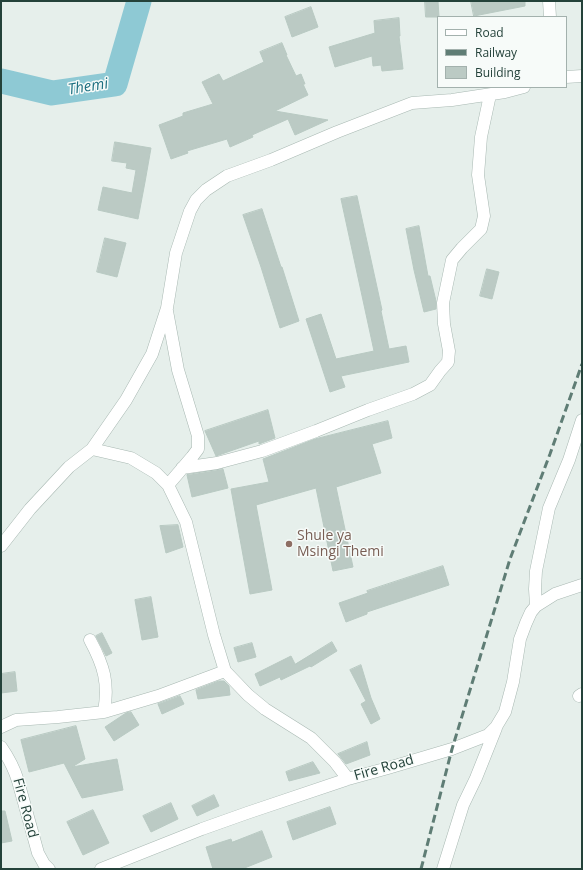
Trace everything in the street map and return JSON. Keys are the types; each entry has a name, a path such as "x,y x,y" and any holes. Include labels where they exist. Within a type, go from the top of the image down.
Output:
{"street":[{"path":"549,1 550,16"},
{"path":"567,77 582,76"},
{"path":"1,546 30,509 69,467 92,449 126,400 152,354 167,308 178,246 190,210 196,200 206,190 227,176 271,160 337,132 412,103 490,95 520,88"},
{"path":"182,468 217,463 262,450 413,394 430,385 448,362 449,351 444,324 443,303 452,260 482,229 484,216 478,176 481,137 490,95"},
{"path":"167,308 178,370 198,436 198,449 168,485"},
{"path":"536,606 536,571 548,508 569,460 582,420"},
{"path":"92,449 131,458 156,473 168,485 186,522 214,635 225,671 248,695 265,709 311,738 335,762 348,779"},
{"name":"Fire Road","path":"101,869 202,829 348,779 452,749 488,735 496,727 505,712 520,639 531,612 536,606 555,594 582,585"},
{"path":"90,640 102,665 105,676 106,694 104,712"},
{"path":"1,726 16,720 104,712 158,696 225,671"},
{"path":"443,869 463,805 476,778 496,727"},
{"name":"Fire Road","path":"1,747 12,765 18,780 38,853 44,864 49,869"}],"building":[{"path":"425,1 438,1 439,16 426,17"},
{"path":"471,1 525,1 525,6 474,16"},
{"path":"311,7 318,27 292,37 285,17"},
{"path":"399,18 399,36 403,69 382,71 381,65 373,66 372,56 335,67 329,47 375,33 374,21"},
{"path":"282,43 296,76 301,74 305,84 303,84 308,95 275,111 328,120 295,135 288,119 252,135 253,137 230,147 227,139 187,151 188,153 171,159 159,125 183,116 183,113 213,104 202,82 219,74 223,81 264,62 260,52"},
{"path":"115,142 151,148 138,219 98,210 103,187 132,193 136,170 126,168 127,163 112,161"},
{"path":"357,196 389,349 406,346 409,362 341,376 345,387 330,392 306,319 321,314 336,359 374,351 341,199"},
{"path":"262,209 299,321 280,328 243,215"},
{"path":"419,226 428,276 430,276 436,301 436,309 424,312 406,229"},
{"path":"105,238 126,243 117,277 97,272"},
{"path":"487,269 499,272 492,299 480,296"},
{"path":"268,410 275,438 259,444 259,441 216,456 205,431"},
{"path":"388,421 392,438 372,444 381,473 336,487 353,567 333,571 316,488 256,505 272,590 250,594 231,489 269,482 263,459 315,439"},
{"path":"223,469 228,488 192,497 187,475"},
{"path":"178,525 183,547 166,553 160,526"},
{"path":"443,566 449,585 367,612 367,614 346,622 339,603 368,593 367,591"},
{"path":"151,597 158,637 142,640 135,600"},
{"path":"102,633 112,653 106,656 96,636"},
{"path":"332,642 337,651 311,667 310,666 281,680 280,677 260,686 255,674 291,656 295,664"},
{"path":"252,643 256,657 238,662 234,648"},
{"path":"361,665 371,698 380,719 371,724 361,704 366,701 350,670"},
{"path":"15,672 17,691 1,693 1,674"},
{"path":"219,681 224,681 229,686 230,695 198,699 196,690"},
{"path":"180,696 184,704 162,714 158,704"},
{"path":"131,712 139,725 114,741 105,727 126,713"},
{"path":"76,726 85,759 72,767 117,759 123,790 82,798 64,763 29,772 21,740"},
{"path":"367,742 370,755 346,764 338,754"},
{"path":"313,762 320,773 289,781 286,772"},
{"path":"214,795 219,806 197,816 192,806"},
{"path":"171,803 178,819 151,832 143,816"},
{"path":"330,807 336,824 293,840 287,822"},
{"path":"93,810 109,843 83,855 67,822"},
{"path":"1,811 5,811 12,841 1,843"},
{"path":"262,831 272,857 242,869 213,869 206,847 231,839 232,842"}],"waterway":[{"name":"Themi","path":"1,81 52,93 115,84 139,1"}],"railway":[{"path":"421,869 452,749 510,559 582,364"}],"place":[{"name":"Shule ya Msingi Themi","path":"289,544"}]}
